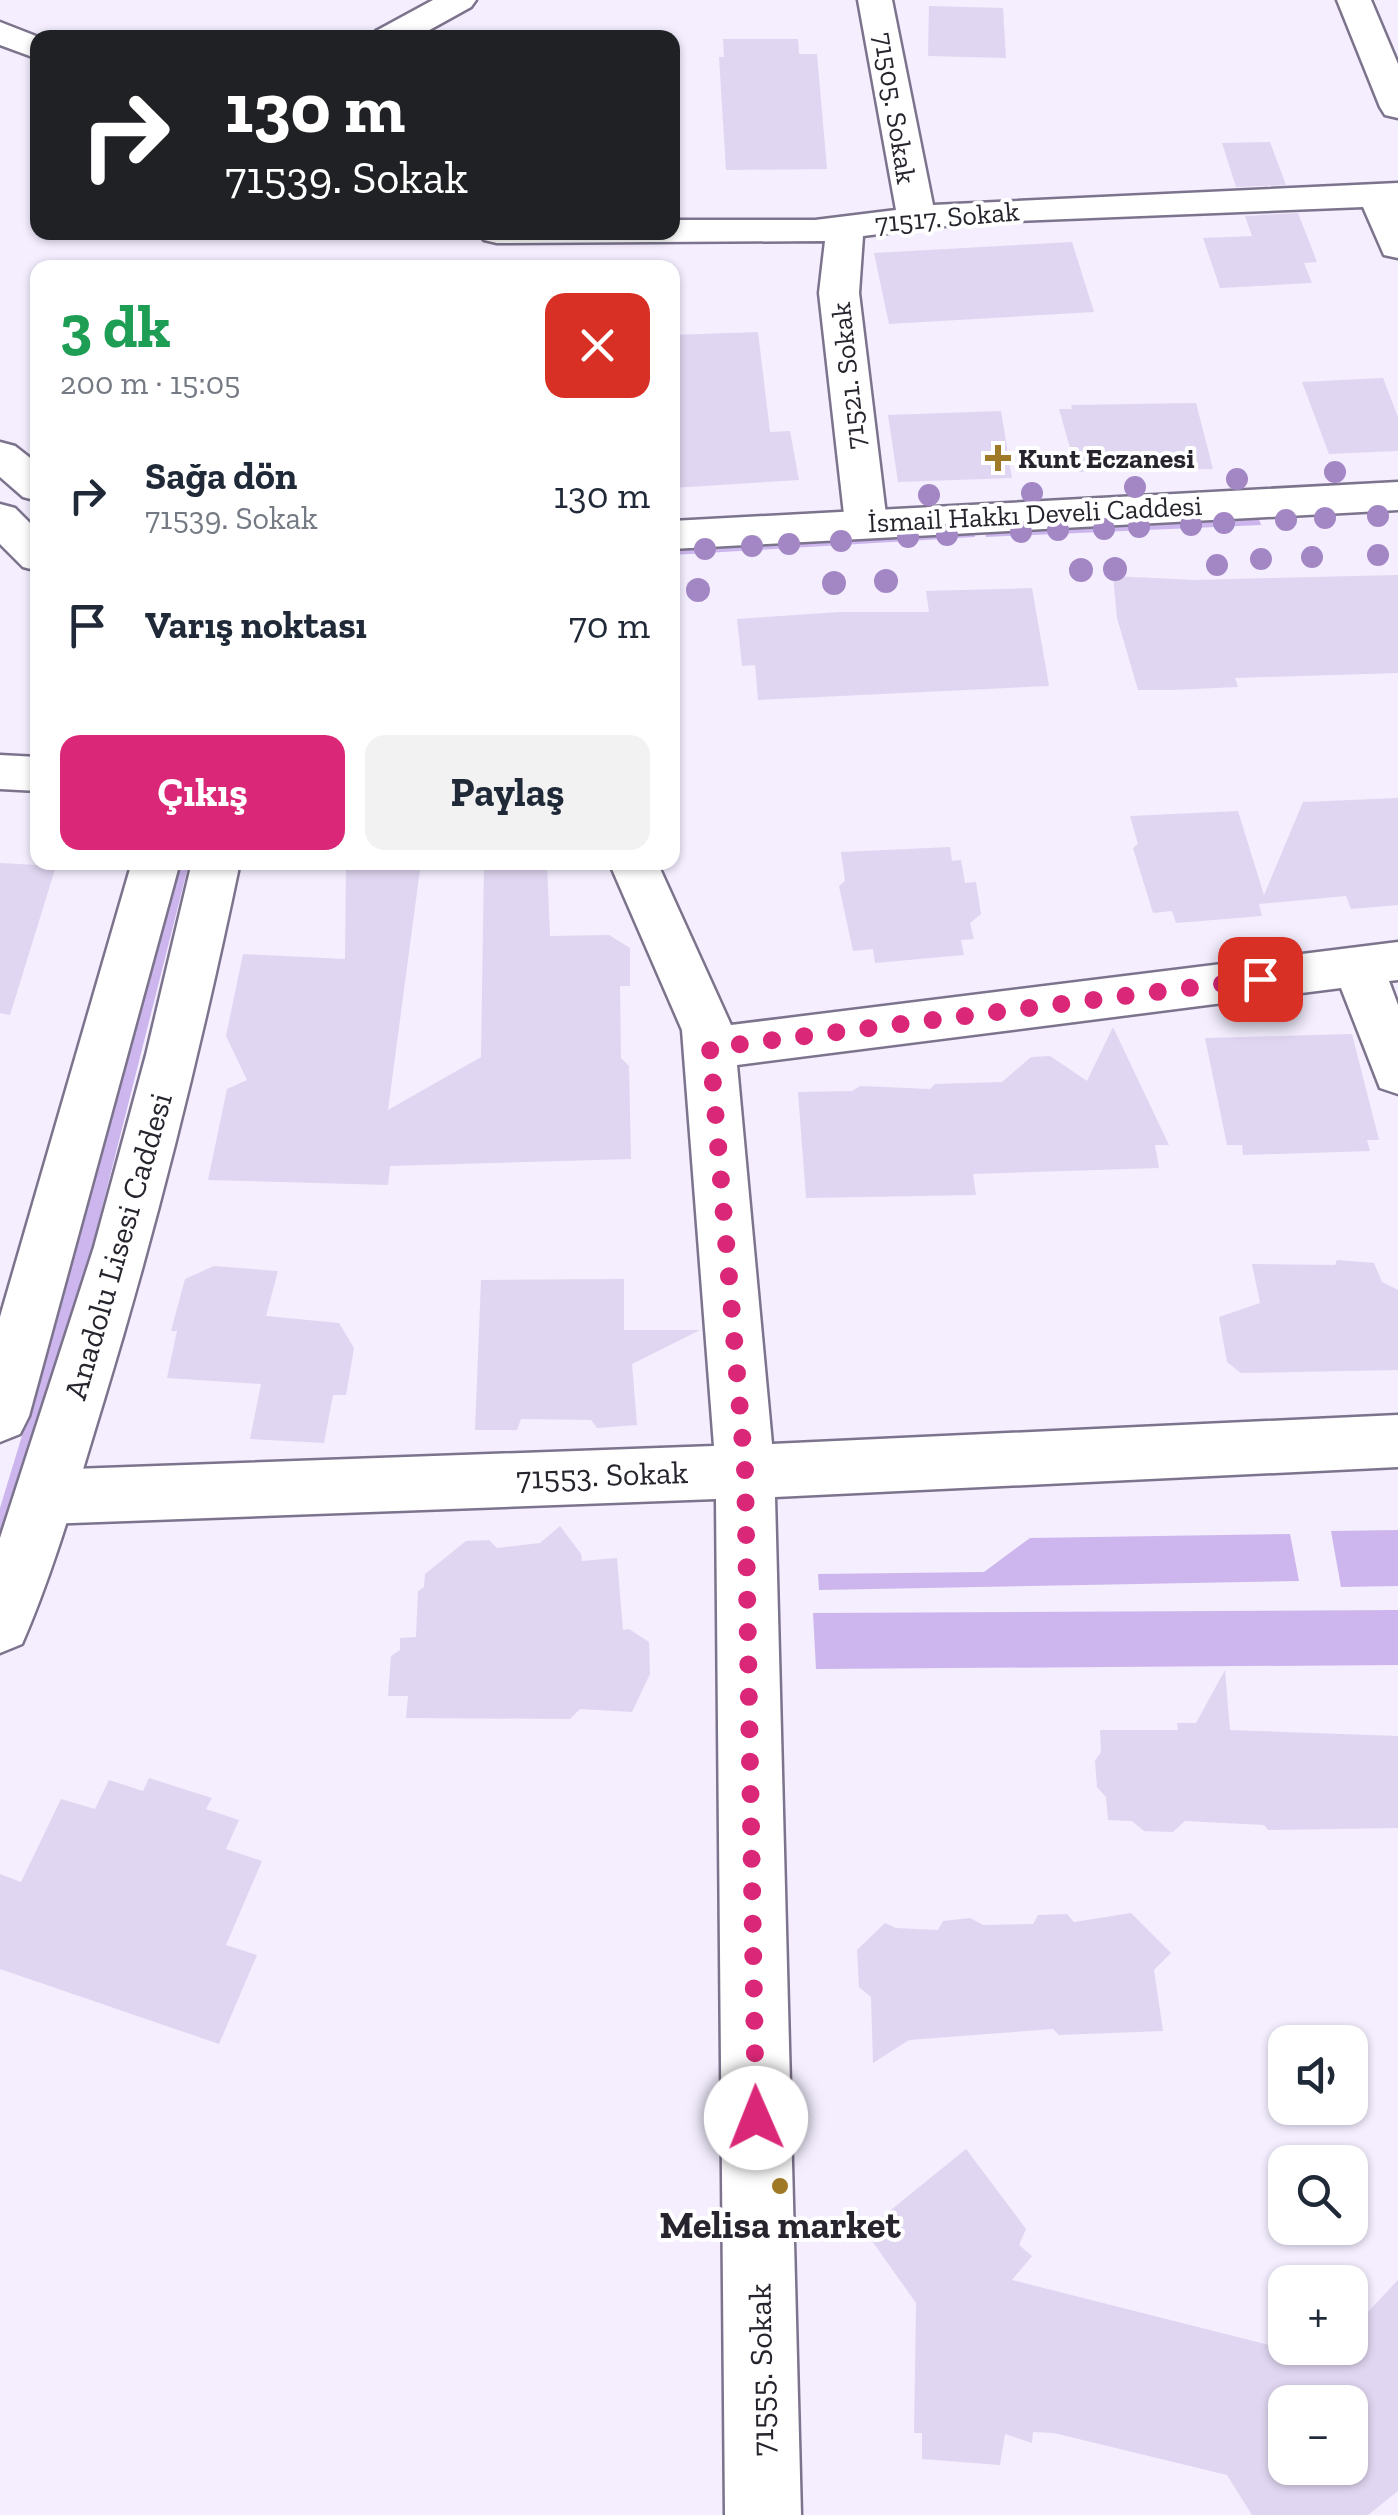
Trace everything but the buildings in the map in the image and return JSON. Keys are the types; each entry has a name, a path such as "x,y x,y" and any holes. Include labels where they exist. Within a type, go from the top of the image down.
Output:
{"street":[{"path":"403,30 459,0"},
{"name":"71505. Sokak","path":"876,0 916,216"},
{"path":"1354,0 1398,107"},
{"path":"6,22 30,42"},
{"path":"1387,195 1398,247"},
{"name":"71517. Sokak","path":"680,230 845,228 916,216 1387,195"},
{"name":"71521. Sokak","path":"845,228 839,293 866,523"},
{"path":"0,455 30,480"},
{"name":"İsmail Hakkı Develi Caddesi","path":"680,535 1398,496"},
{"path":"0,518 30,548"},
{"name":"İsmail Hakkı Develi Caddesi","path":"680,570 1398,531"},
{"path":"0,772 30,774"},
{"name":"Anadolu Lisesi Caddesi","path":"0,1416 154,870"},
{"name":"Anadolu Lisesi Caddesi","path":"0,1624 46,1497 138,1190 214,870"},
{"name":"71555. Sokak","path":"637,870 708,1030 745,1470 763,2515"},
{"path":"710,1048 1378,964 1398,1073"},
{"name":"71553. Sokak","path":"46,1497 1398,1441"}],"shaded area":[{"path":"1259,519 1261,525 986,537 985,530"},
{"path":"974,532 975,537 680,555 680,548"},
{"path":"171,870 187,870 75,1315 0,1559 0,1508 59,1314"},
{"path":"1398,1530 1398,1586 1341,1587 1331,1531"},
{"path":"1290,1534 1299,1581 819,1590 818,1574 984,1572 1030,1538"},
{"path":"1398,1610 1398,1665 816,1669 813,1613"}],"place":[{"name":"Kunt Eczanesi","path":"998,458"},
{"name":"Melisa market","path":"780,2186"}],"route":[{"path":"756,2118 745,1470 710,1048 1260,979"}]}
